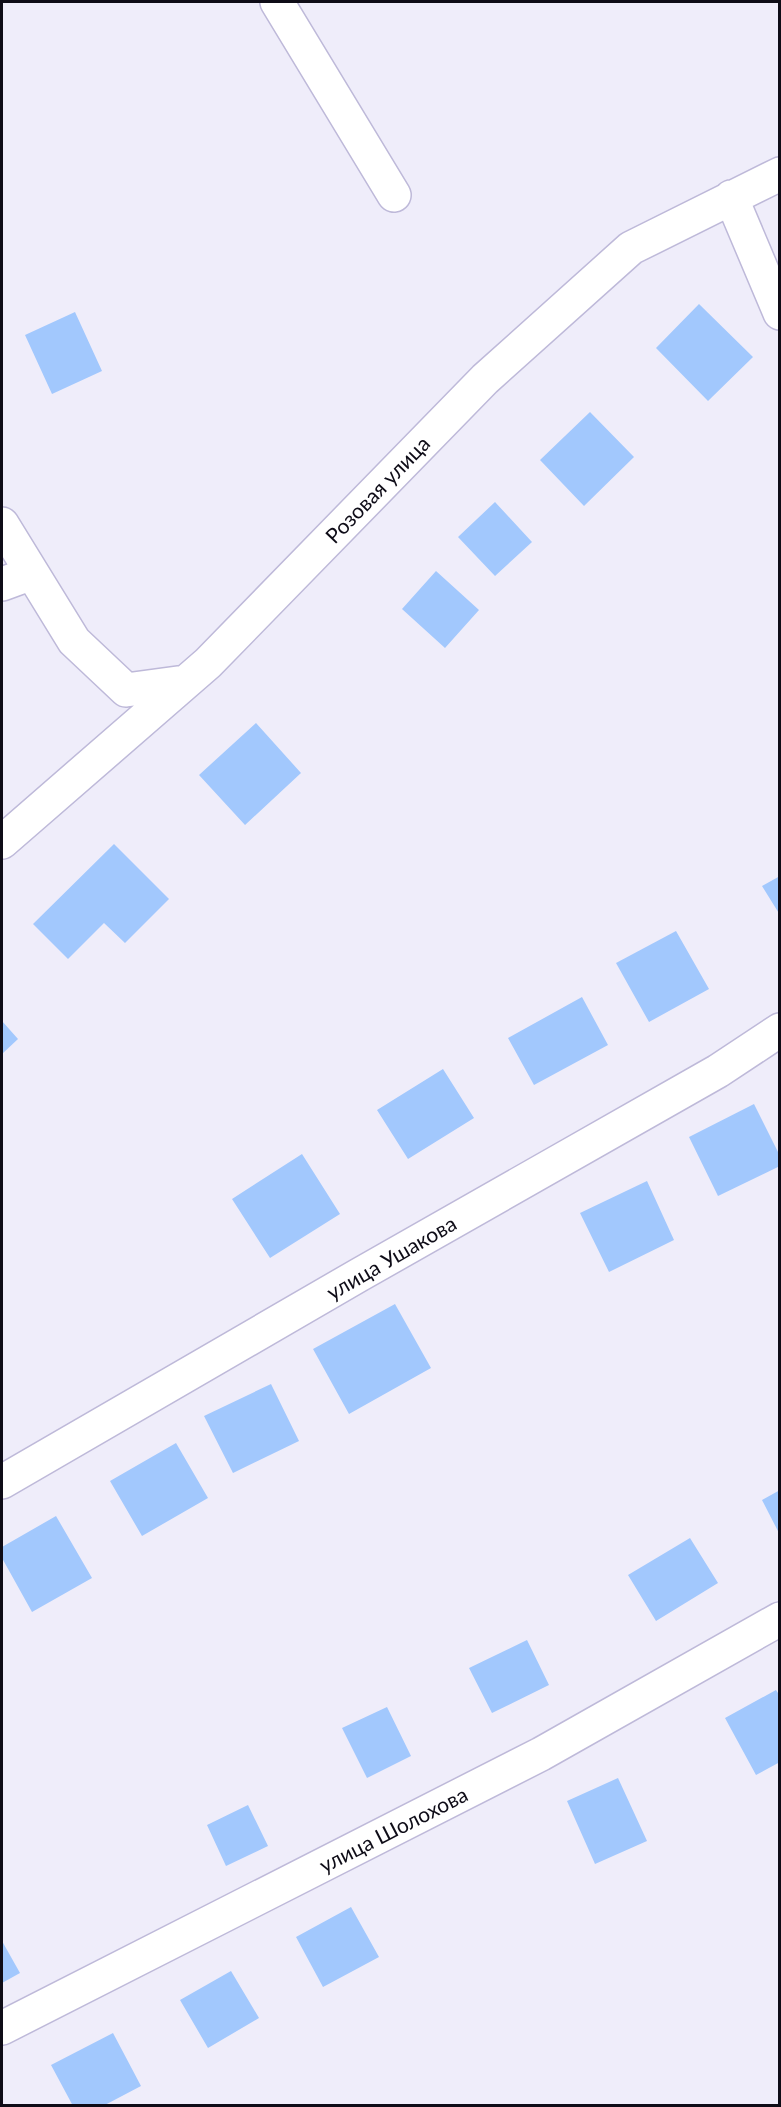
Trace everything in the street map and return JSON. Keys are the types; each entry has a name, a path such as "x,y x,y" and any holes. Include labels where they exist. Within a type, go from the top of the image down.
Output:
{"street":[{"path":"277,2 394,195"},
{"name":"Розовая улица","path":"2,842 207,663 485,379 631,248 780,174"},
{"path":"731,197 780,313"},
{"path":"2,524 74,641 126,690 185,682"},
{"path":"2,584 32,573"},
{"name":"улица Ушакова","path":"2,1482 718,1071 780,1030"},
{"name":"улица Шолохова","path":"2,2028 542,1754 780,1619"}],"building":[{"path":"699,304 753,357 708,401 656,348"},
{"path":"75,312 102,371 52,394 25,335"},
{"path":"590,412 634,457 584,506 540,460"},
{"path":"495,502 532,542 495,576 458,537"},
{"path":"436,571 479,610 445,648 402,609"},
{"path":"256,723 301,773 245,825 199,775"},
{"path":"114,844 169,899 125,943 104,923 68,959 33,924"},
{"path":"780,876 780,915 762,886"},
{"path":"676,931 709,989 649,1022 616,963"},
{"path":"582,997 608,1045 534,1085 508,1038"},
{"path":"2,1021 18,1039 2,1054"},
{"path":"443,1069 474,1118 408,1159 377,1110"},
{"path":"754,1104 780,1156 780,1166 718,1196 689,1137"},
{"path":"302,1154 340,1214 270,1258 232,1199"},
{"path":"647,1181 674,1240 609,1272 580,1213"},
{"path":"395,1304 431,1368 349,1414 313,1349"},
{"path":"271,1384 299,1441 233,1473 204,1416"},
{"path":"176,1443 208,1498 142,1536 110,1481"},
{"path":"780,1490 780,1535 762,1500"},
{"path":"56,1516 92,1578 32,1612 2,1558 2,1547"},
{"path":"690,1538 718,1583 656,1621 628,1575"},
{"path":"527,1640 549,1685 492,1713 469,1668"},
{"path":"776,1690 780,1696 780,1762 756,1775 725,1718"},
{"path":"387,1707 411,1756 367,1778 342,1728"},
{"path":"618,1778 647,1841 595,1864 567,1801"},
{"path":"248,1805 268,1846 226,1866 207,1825"},
{"path":"351,1907 379,1957 323,1987 296,1937"},
{"path":"2,1941 20,1973 2,1983"},
{"path":"231,1971 259,2018 208,2048 180,2000"},
{"path":"113,2033 141,2086 103,2106 73,2106 51,2065"}]}
